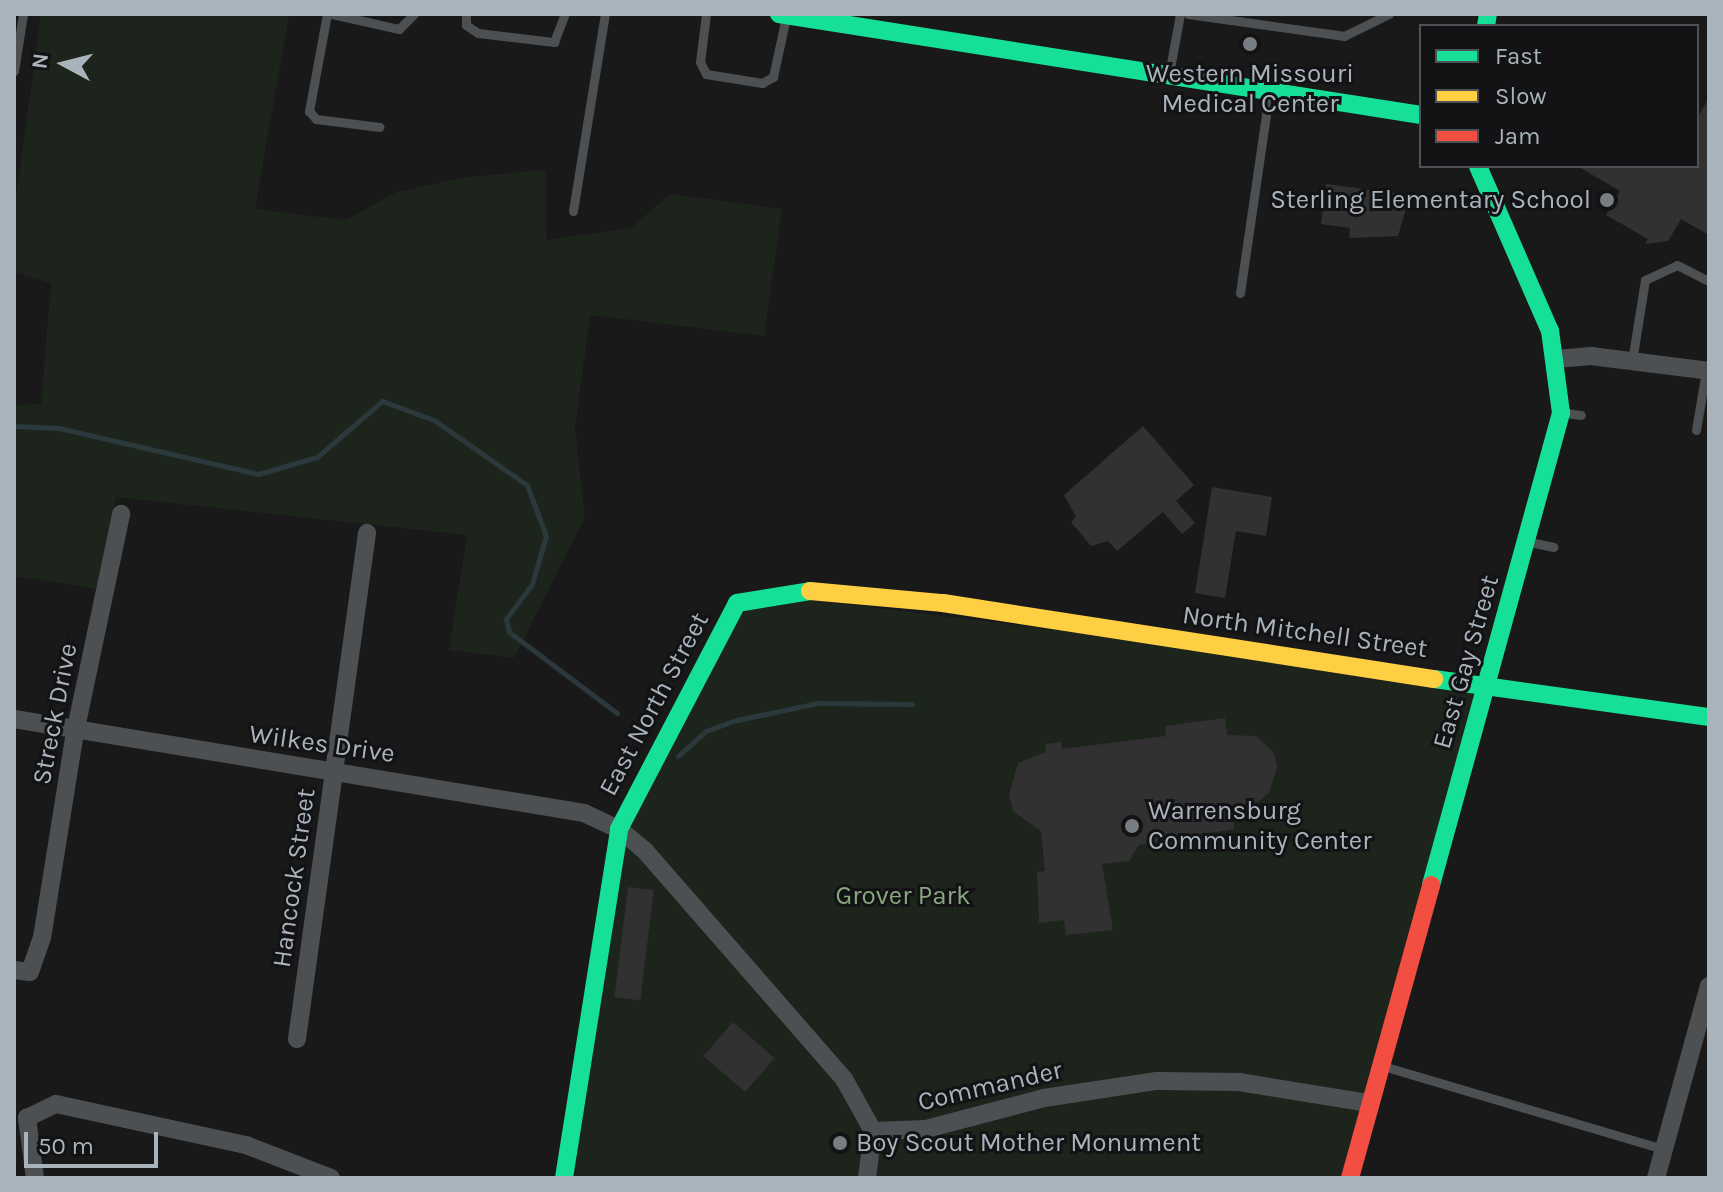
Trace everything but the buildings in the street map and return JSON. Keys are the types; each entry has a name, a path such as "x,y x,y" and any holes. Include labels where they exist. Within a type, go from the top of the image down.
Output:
{"main road":[{"path":"779,14 847,19 1419,115"},
{"name":"East Gay Street","path":"1350,1178 1561,413 1556,359 1479,168"},
{"name":"East North Street","path":"564,1178 619,829 737,603 792,589 943,603"},
{"name":"North Mitchell Street","path":"943,603 1292,660 1486,683 1709,717"}],"street":[{"path":"1556,359 1632,361 1707,371"},
{"name":"Streck Drive","path":"22,971 42,938 75,733 121,514"},
{"name":"Hancock Street","path":"297,1039 367,533"},
{"name":"Wilkes Drive","path":"14,719 75,733 584,813 619,829"},
{"path":"619,829 646,852 844,1079 873,1131 867,1178"},
{"path":"1656,1178 1709,986"},
{"name":"Commander","path":"873,1131 926,1129 1044,1098 1157,1081 1239,1082 1369,1103"},
{"path":"35,1178 30,1114 56,1104 111,1113 246,1145 331,1178"}],"lane":[{"path":"14,71 23,14"},
{"path":"379,127 316,119 309,111 329,14 399,29 414,14"},
{"path":"466,14 466,25 478,33 554,42 565,14"},
{"path":"573,211 605,14"},
{"path":"706,14 700,62 706,74 762,83 773,77 786,15"},
{"path":"1169,74 1180,14"},
{"path":"1188,14 1344,36 1389,14"},
{"path":"1240,293 1270,90"},
{"path":"1632,361 1645,280 1677,265 1709,281"},
{"path":"1696,430 1707,371"},
{"path":"1561,413 1581,415"},
{"path":"1527,541 1553,547"},
{"path":"1380,1066 1664,1149"}],"green space":[{"path":"41,14 289,14 255,209 346,220 396,192 467,177 546,170 546,240 631,228 670,194 782,209 764,336 590,315 575,429 585,517 514,658 449,650 467,535 116,497 104,590 14,576 14,405 41,404 51,283 14,272 14,212"},
{"name":"Grover Park","path":"764,594 1486,683 1345,1178 574,1178 619,829 719,637"}],"waterway":[{"path":"14,426 59,428 258,474 317,457 382,401 434,420 527,485 546,536 532,584 506,619 509,632 617,713"},
{"path":"678,756 706,731 737,720 818,703 912,704"}],"traffic: fast":[{"path":"779,14 1419,115"},
{"path":"1486,24 1488,14"},
{"path":"1431,885 1561,413 1550,331 1479,168"},
{"path":"564,1178 619,829 737,603 810,591"},
{"path":"1434,679 1709,717"}],"traffic: slow":[{"path":"810,591 943,603 1434,679"}],"traffic: jam":[{"path":"1350,1178 1431,885"}],"place":[{"name":"Western Missouri Medical Center","path":"1250,44"},
{"name":"Sterling Elementary School","path":"1607,200"},
{"name":"Warrensburg Community Center","path":"1132,826"},
{"name":"Boy Scout Mother Monument","path":"840,1143"}]}
